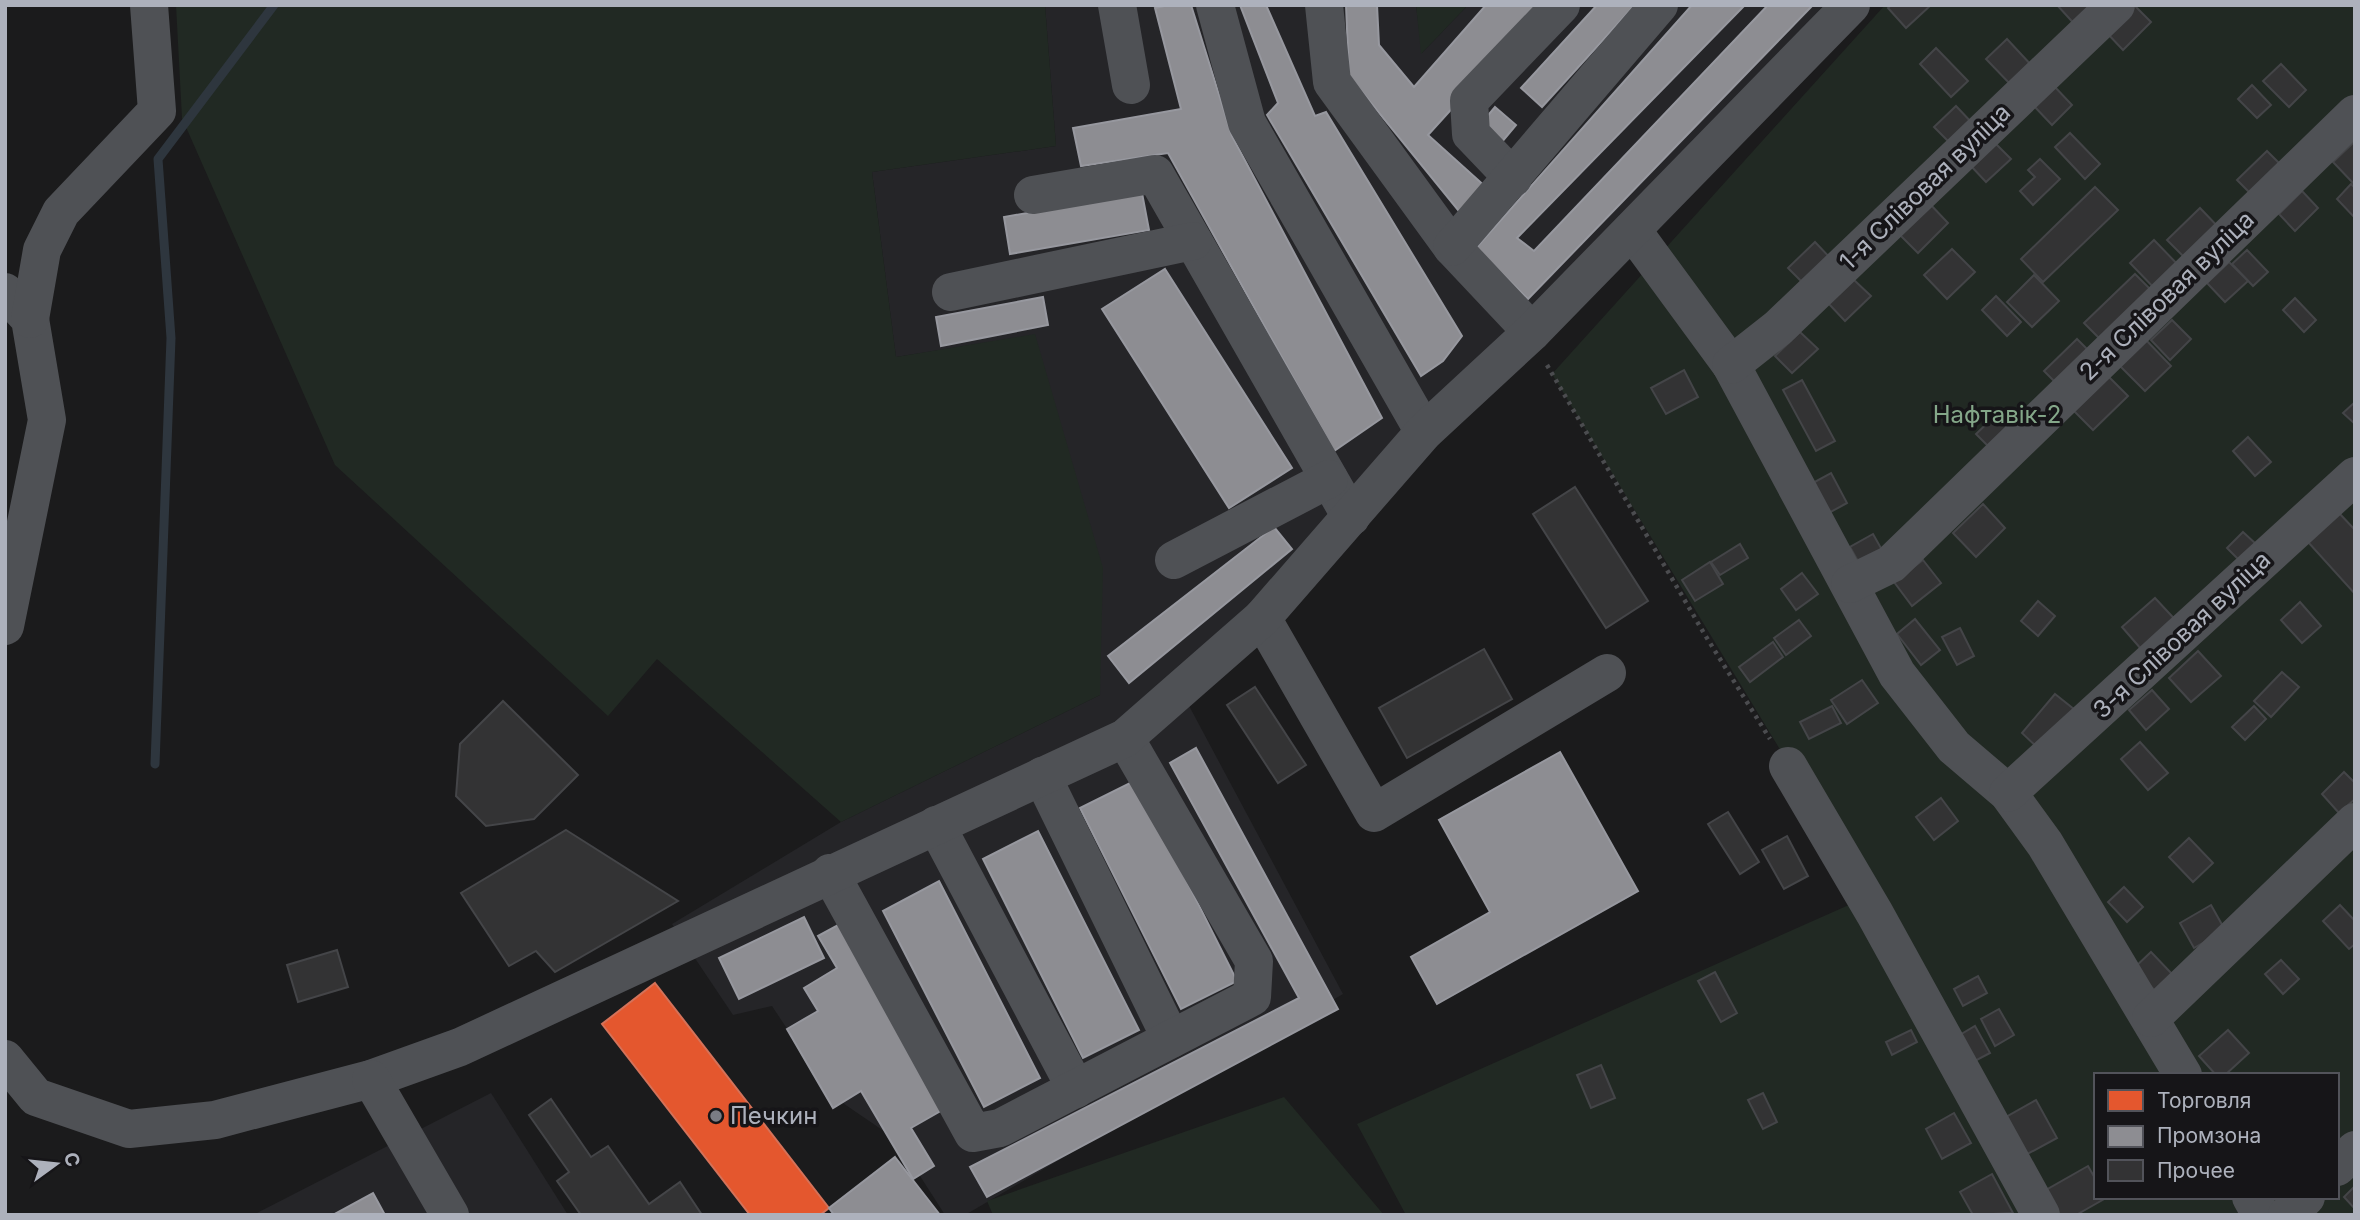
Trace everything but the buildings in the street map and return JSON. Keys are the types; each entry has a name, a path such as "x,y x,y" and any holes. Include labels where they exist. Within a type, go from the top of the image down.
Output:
{"street":[{"path":"5,626 47,420 18,306 61,212 157,111 149,5"},
{"path":"1117,5 1131,85"},
{"path":"1215,5 1247,123 1424,432"},
{"path":"1324,5 1332,82 1452,247 1532,332"},
{"path":"1513,178 1471,134 1469,101 1561,5"},
{"path":"1452,247 1659,5"},
{"path":"5,1059 36,1097 129,1129 215,1120 371,1079 460,1046 1125,738 1262,618 1424,432 1532,332 1850,5"},
{"name":"1-я Слівовая вуліца","path":"1731,365 1778,328 2116,5"},
{"name":"2-я Слівовая вуліца","path":"1850,584 1891,564 2355,114"},
{"path":"1032,195 1155,174 1350,517"},
{"path":"1633,230 1731,365 1897,674 1954,747 2008,793 2045,844 2182,1073"},
{"path":"951,292 1193,241"},
{"name":"3-я Слівовая вуліца","path":"2008,793 2355,476"},
{"path":"1174,560 1329,479"},
{"path":"1262,618 1374,813 1607,673"},
{"path":"830,873 973,1133 1000,1128 1252,997 1254,961 1125,738"},
{"path":"1788,766 1875,914 2041,1215"},
{"path":"1042,776 1171,1039"},
{"path":"2151,1018 2355,822"},
{"path":"936,825 1076,1089"},
{"path":"371,1079 450,1215"},
{"path":"2339,1165 2355,1150"},
{"path":"2252,1199 2261,1215"},
{"path":"2287,1215 2304,1199"}],"path":[{"path":"1532,332 1552,375 1705,635 1788,766"}],"shaded area":[{"path":"1045,5 1416,5 1422,53 1468,5 1824,5 1187,702 1343,994 965,1215 945,1215 897,1140 831,1095 772,1006 733,1015 672,924 841,822 1100,695 1034,335 896,357 872,172 1056,146"},
{"path":"491,1093 568,1215 253,1215"}],"green space":[{"path":"176,5 1045,5 1056,146 872,172 896,357 1035,334 1103,568 1100,695 841,822 657,659 608,716 335,465 182,118"},
{"path":"1416,5 1468,5 1421,54"},
{"name":"Нафтавік-2","path":"1885,5 2355,5 2355,1215 1406,1215 1357,1124 1869,896 1552,374"},
{"path":"1284,1097 1384,1215 993,1215 987,1201"}],"waterway":[{"path":"155,764 171,338 158,159 274,5"}],"place":[{"name":"Печкин","path":"716,1116"}]}
